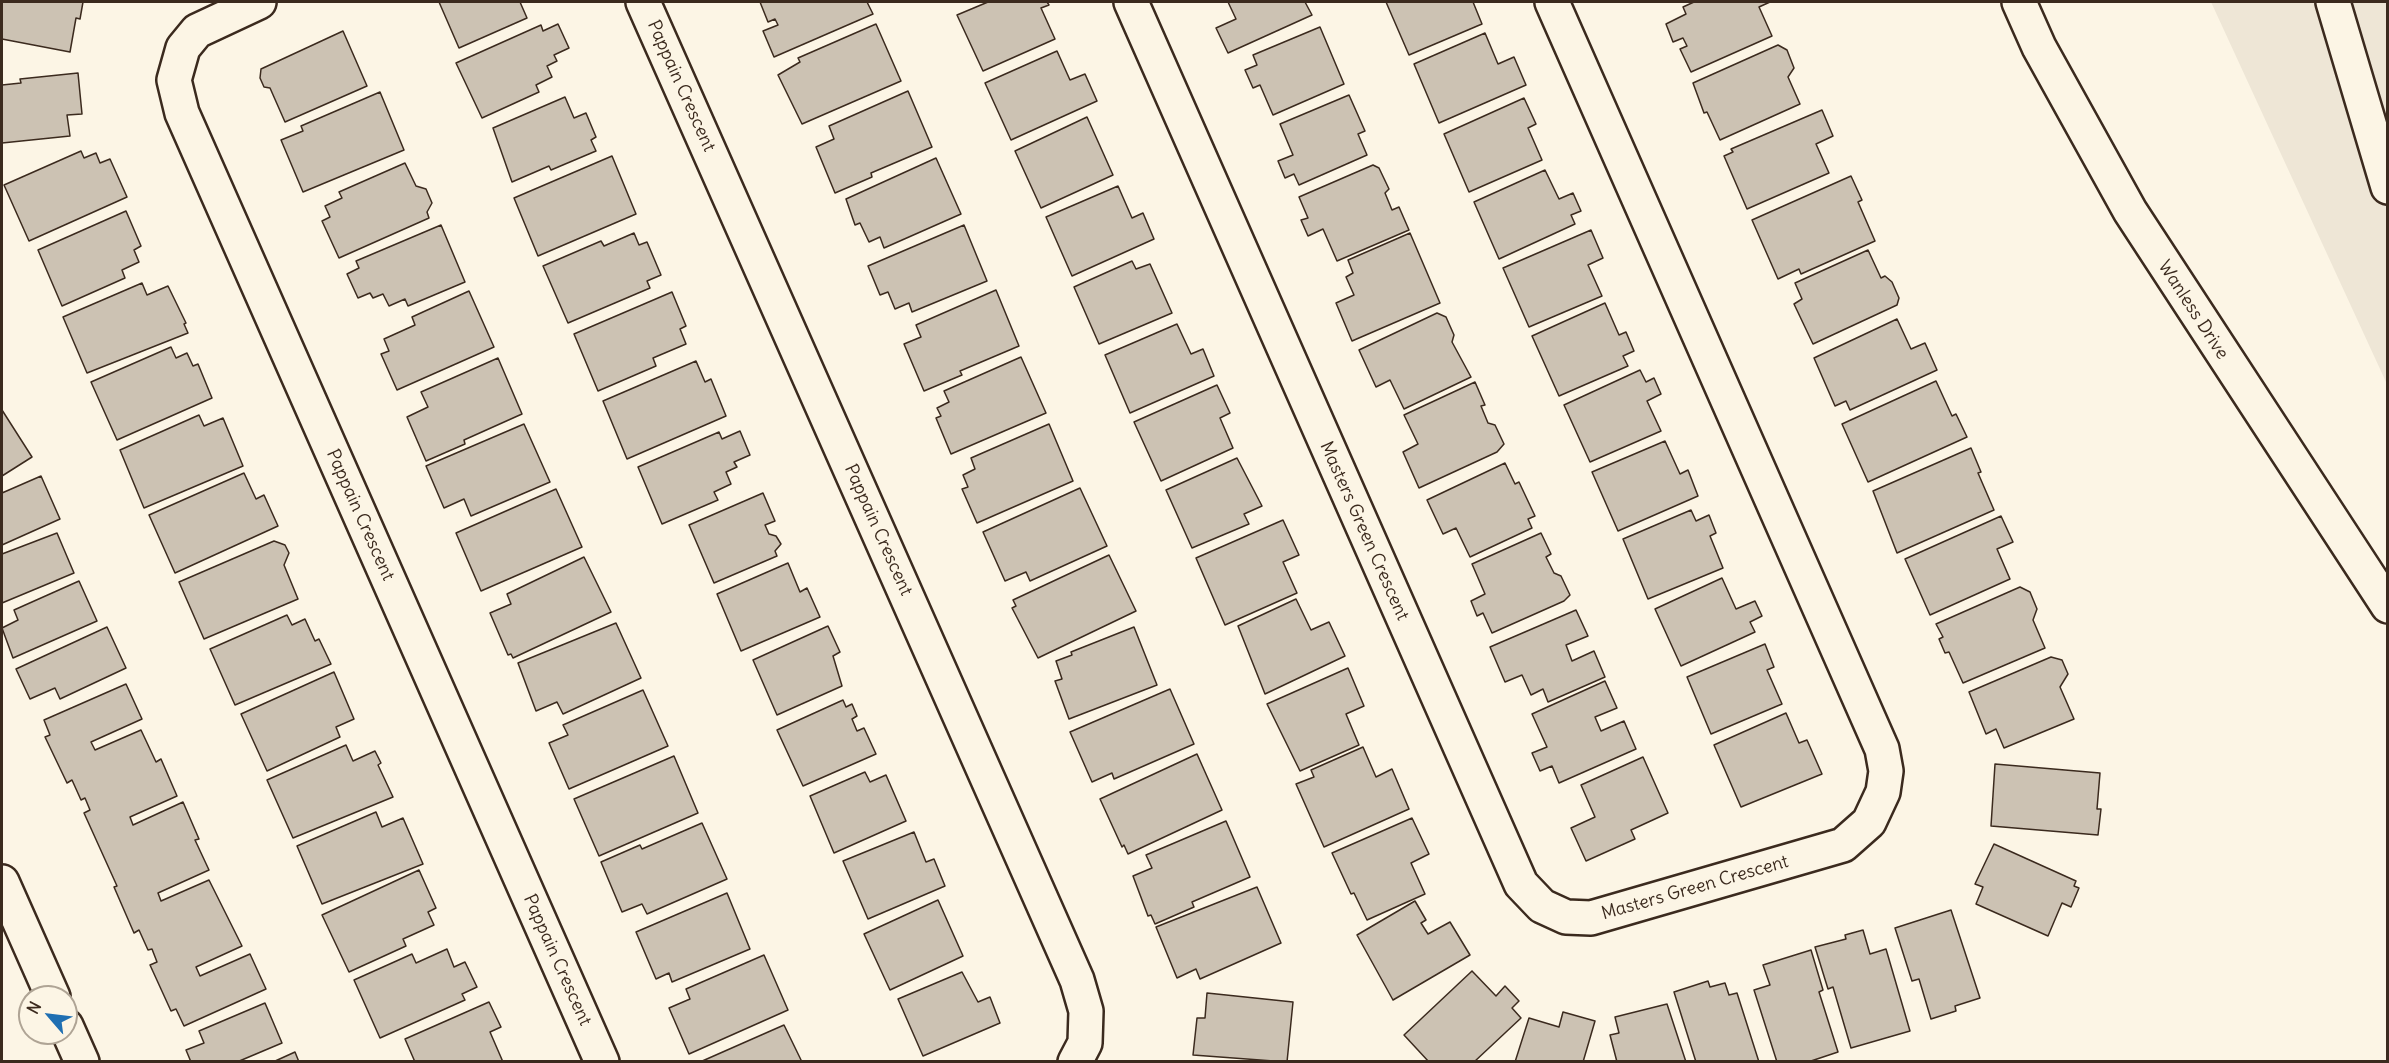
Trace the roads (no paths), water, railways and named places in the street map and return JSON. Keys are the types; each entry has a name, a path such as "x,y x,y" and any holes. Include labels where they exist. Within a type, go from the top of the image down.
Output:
{"street":[{"name":"Pappain Crescent","path":"259,2 197,31 183,48 174,80 182,112 602,1062"},
{"name":"Pappain Crescent","path":"643,2 1077,980 1086,1011 1085,1043 1075,1062"},
{"name":"Masters Green Crescent","path":"1131,2 1521,884 1542,906 1566,917 1591,918 1844,845 1869,822 1883,792 1886,771 1882,749 1552,2"},
{"name":"Wanless Drive","path":"2019,2 2039,47 2130,211 2388,606"},
{"path":"2334,2 2388,187"},
{"path":"2,882 48,985"},
{"path":"74,1045 82,1062"}]}
